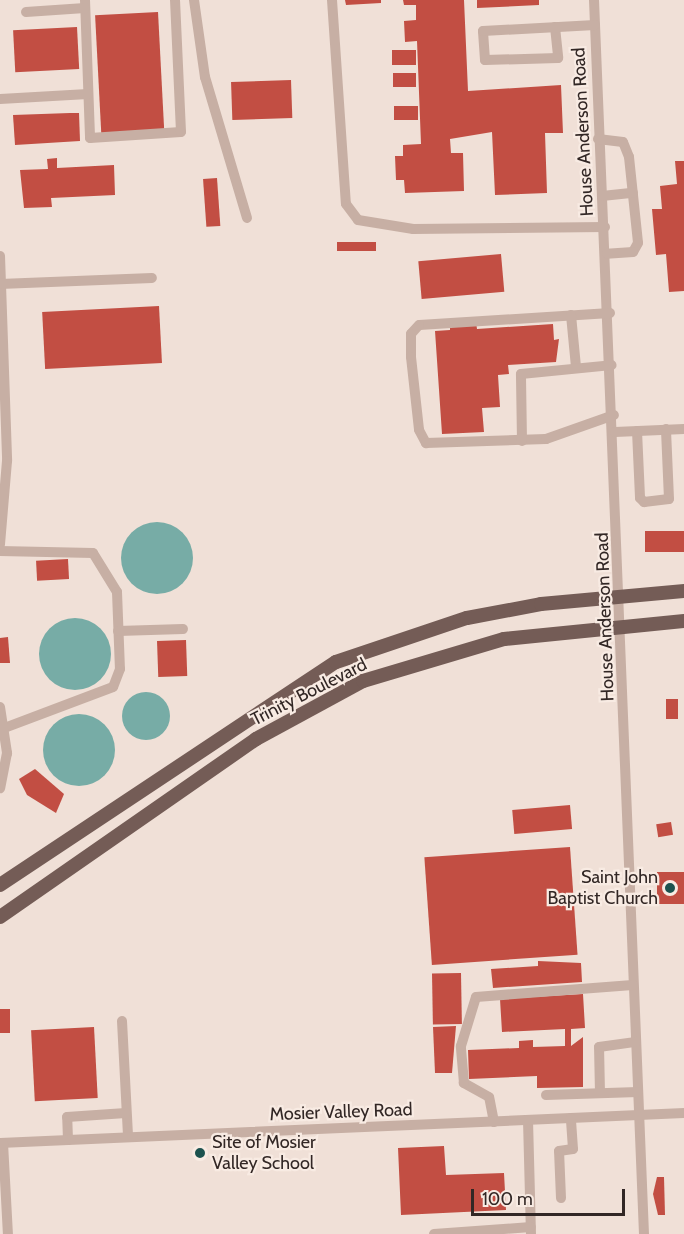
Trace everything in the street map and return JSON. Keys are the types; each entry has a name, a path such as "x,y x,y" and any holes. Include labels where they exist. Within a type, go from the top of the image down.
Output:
{"main road":[{"name":"Trinity Boulevard","path":"0,886 336,662 467,618 621,596 684,591"},
{"name":"Trinity Boulevard","path":"0,917 256,739 363,681 504,639 684,621"},
{"path":"0,886 15,907"}],"street":[{"path":"26,12 85,4 90,138 181,132 175,0"},
{"path":"194,0 205,77 247,218"},
{"path":"332,0 346,204 358,220 412,229 605,227"},
{"name":"House Anderson Road","path":"594,0 598,139 607,254 615,432 633,985 644,1234"},
{"path":"555,27 558,58 485,60 483,31 555,27 595,25"},
{"path":"0,99 87,94"},
{"path":"598,139 623,142 633,193 638,243 633,252 607,254"},
{"path":"602,196 633,193"},
{"path":"0,256 4,530 0,545"},
{"path":"0,284 152,278"},
{"path":"610,313 444,320 419,325 411,334 419,430 426,443 522,441 614,415"},
{"path":"571,315 576,366"},
{"path":"522,441 521,374 576,366 612,365"},
{"path":"637,431 639,498 644,502 669,499 666,429"},
{"path":"615,432 684,429"},
{"path":"0,551 93,553 114,580 120,669 113,687 7,727"},
{"path":"118,631 183,629"},
{"path":"0,707 7,727 7,770 0,788"},
{"path":"494,1122 489,1097 464,1083 461,1046 476,997 633,985"},
{"path":"122,1021 128,1137"},
{"path":"600,1093 599,1047 636,1042"},
{"path":"546,1095 638,1092"},
{"path":"68,1140 67,1117 126,1113"},
{"name":"Mosier Valley Road","path":"1,1143 684,1113"},
{"path":"561,1198 559,1151 573,1149 571,1118"},
{"path":"435,1234 531,1230 528,1120"},
{"path":"1,1143 8,1234"}],"water":[{"path":"157,522 171,525 183,532 190,544 193,558 190,572 183,584 171,591 157,594 143,591 131,584 124,572 121,558 124,544 131,532 143,525"},
{"path":"75,618 89,621 101,628 108,640 111,654 108,668 101,680 89,687 75,690 61,687 49,680 42,668 39,654 42,640 49,628 61,621"},
{"path":"141,692 151,692 163,699 170,711 170,721 163,733 151,740 141,740 126,729 122,721 122,711 133,696"},
{"path":"79,714 93,717 105,724 112,736 115,750 112,764 105,776 93,783 79,786 65,783 53,776 46,764 43,750 46,736 53,724 65,717"}],"building":[{"path":"345,0 381,0 381,3 346,5"},
{"path":"403,0 464,0 468,91 561,85 563,133 545,133 547,193 495,195 492,132 450,139 451,153 463,153 464,191 405,193 404,180 396,180 395,156 403,156 403,145 421,144 417,41 405,42 404,21 416,20 416,5 404,5"},
{"path":"477,0 539,0 539,5 477,8"},
{"path":"158,12 164,130 101,133 95,15"},
{"path":"77,27 79,69 15,72 13,30"},
{"path":"392,50 416,50 416,65 392,65"},
{"path":"393,73 416,73 416,87 393,87"},
{"path":"291,80 292,118 232,120 231,82"},
{"path":"394,106 418,106 418,120 394,120"},
{"path":"79,113 80,141 15,145 13,115"},
{"path":"57,158 57,168 114,165 115,195 51,198 52,207 24,208 20,170 48,169 47,159"},
{"path":"675,161 684,161 684,291 669,292 666,254 656,255 652,209 662,209 660,186 677,184"},
{"path":"217,178 220,226 206,227 203,179"},
{"path":"337,242 376,242 376,251 337,251"},
{"path":"501,254 504,292 422,299 418,261"},
{"path":"159,306 162,363 45,369 42,312"},
{"path":"476,322 477,329 553,324 554,340 559,339 556,362 508,365 509,374 498,375 500,407 482,408 484,432 442,434 435,331 450,330 450,324"},
{"path":"645,531 684,531 684,552 645,552"},
{"path":"68,559 69,579 37,581 36,561"},
{"path":"8,637 10,663 0,663 0,638"},
{"path":"186,640 187,676 158,677 157,641"},
{"path":"666,699 678,699 678,719 666,719"},
{"path":"35,769 64,794 56,813 27,795 19,779"},
{"path":"570,805 572,829 514,834 512,810"},
{"path":"671,822 673,835 658,837 656,824"},
{"path":"570,847 578,955 432,965 424,857"},
{"name":"Saint John Baptist Church","path":"657,872 684,872 684,904 657,904"},
{"path":"538,961 581,963 582,982 493,988 491,969 538,966"},
{"path":"461,973 462,1024 433,1024 432,974"},
{"path":"583,994 585,1028 571,1029 571,1046 583,1037 583,1087 537,1088 537,1076 469,1079 468,1050 519,1048 519,1041 533,1040 533,1047 565,1046 565,1029 502,1032 500,999"},
{"path":"0,1009 10,1009 10,1033 0,1033"},
{"path":"456,1026 452,1073 435,1073 433,1027"},
{"path":"94,1027 98,1098 35,1101 31,1030"},
{"path":"444,1146 446,1175 504,1173 506,1210 401,1215 398,1148"},
{"path":"657,1177 664,1177 665,1215 658,1215 653,1194"}],"place":[{"name":"Saint John Baptist Church","path":"670,888"},
{"name":"Site of Mosier Valley School","path":"200,1153"}]}
